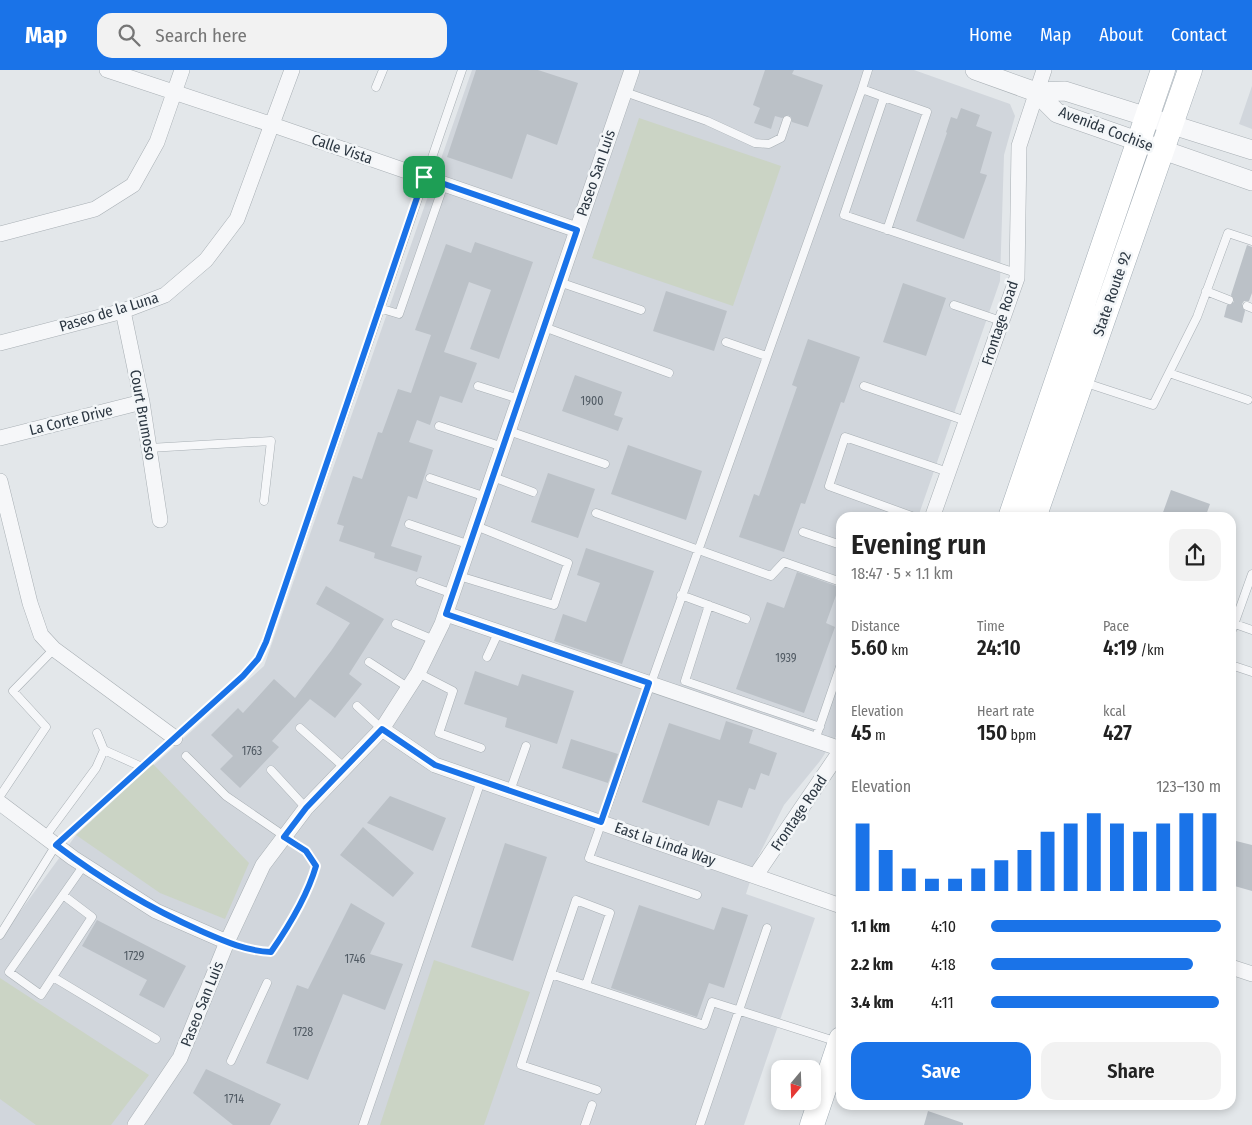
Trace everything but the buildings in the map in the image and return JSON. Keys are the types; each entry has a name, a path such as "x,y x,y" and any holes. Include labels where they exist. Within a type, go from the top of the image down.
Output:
{"main road":[{"name":"State Route 92","path":"1012,512 1163,70"},
{"name":"State Route 92","path":"1036,512 1190,70"},
{"path":"812,1125 836,1056"}],"street":[{"name":"Calle Vista","path":"107,70 273,124 577,230"},
{"path":"0,234 95,209 133,185 157,142 182,70"},
{"name":"Paseo de la Luna","path":"0,343 123,311 165,295 206,260 237,219 292,70"},
{"name":"Paseo San Luis","path":"139,1124 180,1058 227,942 263,865 306,808 382,729 418,673 434,640 453,594 632,70"},
{"path":"975,70 1036,92"},
{"name":"Frontage Road","path":"934,512 1017,278 1018,146 1044,70"},
{"name":"Avenida Cochise","path":"1036,92 1065,92 1172,123 1252,150"},
{"name":"Avenida Cochise","path":"1036,92 1057,113 1252,181"},
{"name":"Court Brumoso","path":"123,311 142,402 160,520"},
{"name":"La Corte Drive","path":"0,438 142,402"},
{"path":"0,481 30,603 41,635 54,649 175,738"},
{"path":"446,614 649,683 818,734 836,747"},
{"name":"East la Linda Way","path":"382,729 435,765 836,904"},
{"name":"Frontage Road","path":"756,875 836,757"},
{"path":"0,803 84,865 156,911 227,942"},
{"path":"1236,969 1252,974"}],"lane":[{"path":"376,88 383,70"},
{"path":"50,841 142,767 243,676 258,659 266,642 462,70"},
{"path":"697,895 589,858 649,683 868,70"},
{"path":"862,89 928,112 887,230"},
{"path":"625,92 707,121 755,143 769,144 781,138 787,120"},
{"path":"884,97 844,216 1016,273"},
{"path":"379,308 399,314 444,184"},
{"path":"1082,382 1153,405 1197,316 1228,233 1252,241"},
{"path":"559,282 641,310"},
{"path":"1206,292 1229,300"},
{"path":"954,305 1001,321"},
{"path":"544,327 668,373"},
{"path":"726,342 766,356"},
{"path":"1169,373 1248,400"},
{"path":"478,386 519,399"},
{"path":"864,386 966,421"},
{"path":"439,426 503,447"},
{"path":"509,431 605,464"},
{"path":"900,512 829,486 845,437 948,472"},
{"path":"149,448 271,441 264,501"},
{"path":"430,478 486,497"},
{"path":"493,478 533,492"},
{"path":"596,513 698,548 771,576 784,562 836,580"},
{"path":"409,524 470,545"},
{"path":"459,576 554,605 568,563 476,526"},
{"path":"803,532 836,543"},
{"path":"1236,621 1251,579"},
{"path":"420,582 453,594"},
{"path":"681,595 746,619"},
{"path":"709,605 685,681 818,734 836,679"},
{"path":"396,624 434,640"},
{"path":"1236,624 1252,630"},
{"path":"487,658 499,632"},
{"path":"0,796 46,727 13,691 54,649"},
{"path":"369,662 409,688"},
{"path":"1236,667 1252,672"},
{"path":"418,673 453,691 439,733 482,748"},
{"path":"357,706 382,729"},
{"path":"300,728 344,767"},
{"path":"97,733 104,750 142,767"},
{"path":"510,791 526,746"},
{"path":"0,935 50,841 96,768 104,750"},
{"path":"186,756 226,796 306,851 316,866 312,879 286,930 271,952 257,951 227,942"},
{"path":"271,770 306,808"},
{"path":"363,1125 482,781"},
{"path":"63,895 92,917 41,995 9,972 84,865"},
{"path":"586,985 610,912 576,900 521,1065 597,1090"},
{"path":"700,1125 767,928"},
{"path":"551,974 704,1025 712,1002 789,1028 836,1041"},
{"path":"52,977 156,1040"},
{"path":"230,1061 266,983"},
{"path":"585,1125 592,1105"}],"shaded area":[{"path":"472,70 914,70 1010,104 1015,116 1004,155 1000,281 920,512 836,512 836,737 820,761 784,805 758,857 746,894 815,918 744,1125 0,1125 0,939 76,835 264,666"},
{"path":"1252,86 1252,129 1239,124"}],"green space":[{"path":"639,118 781,166 733,306 592,258"},
{"path":"153,764 249,863 225,919 160,893 76,835"},
{"path":"434,960 530,992 484,1125 380,1125"},
{"path":"0,978 149,1075 111,1125 36,1125 0,1099"}],"route":[{"path":"424,177 577,230 446,614 649,683 601,822 435,765 382,729 306,808 284,837 306,851 316,866 312,879 286,930 271,952 257,951 227,942 156,911 56,845 243,676 258,659 266,642 424,177"}]}
